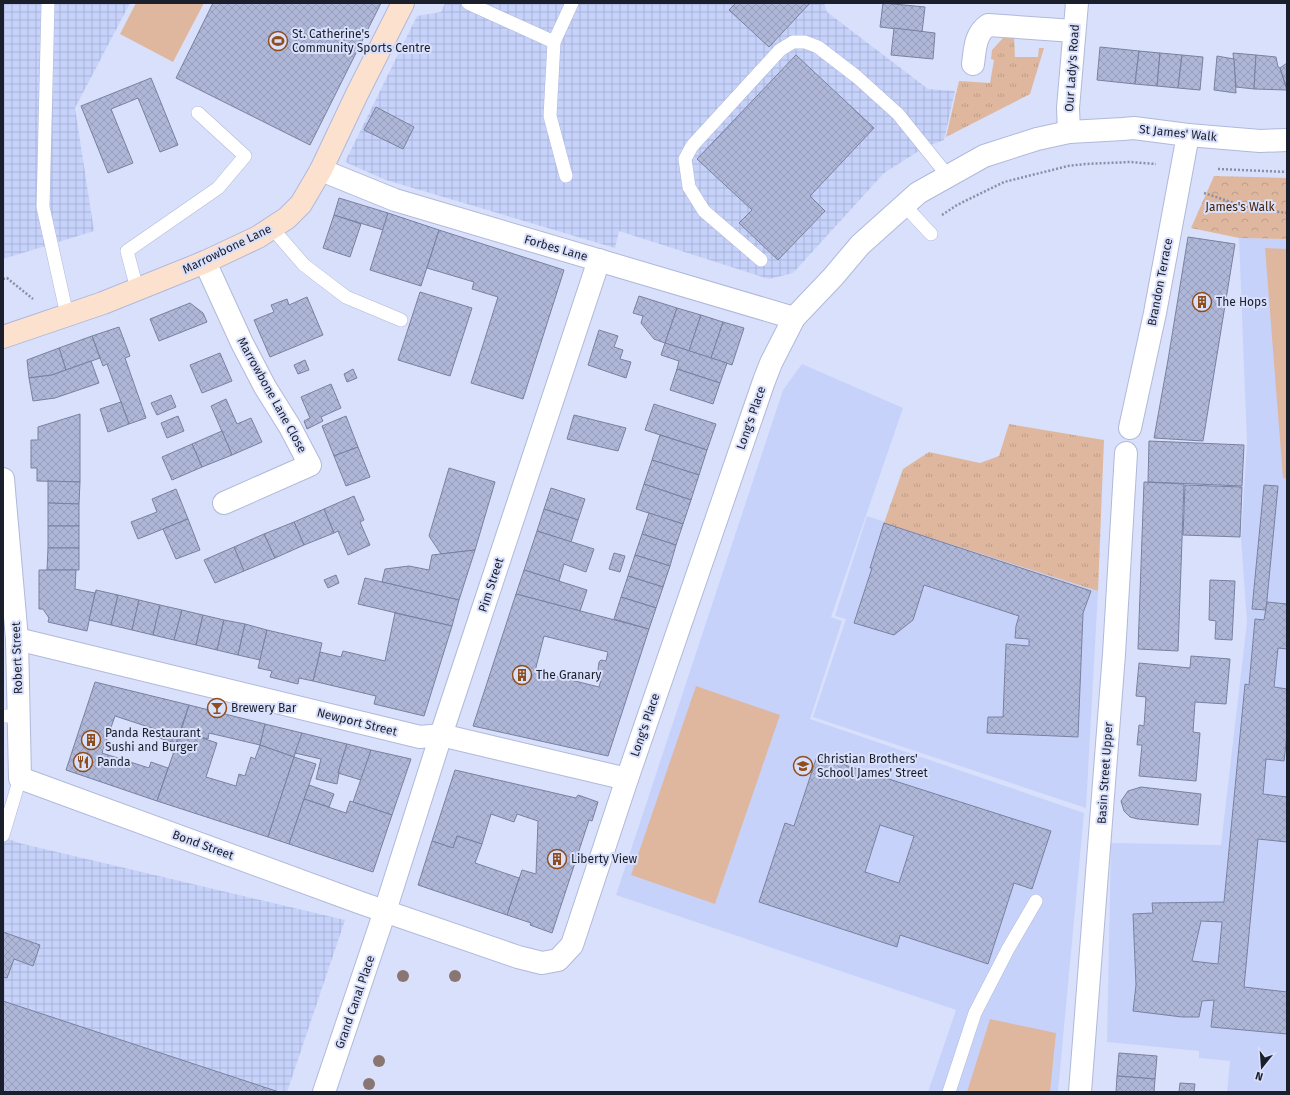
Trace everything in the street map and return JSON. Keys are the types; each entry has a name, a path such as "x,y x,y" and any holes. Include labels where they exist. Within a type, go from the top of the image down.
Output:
{"main road":[{"name":"Marrowbone Lane","path":"3,336 102,303 205,262 258,237 287,218 301,204 321,170 356,94 403,3"}],"street":[{"name":"Our Lady's Road","path":"1069,132 1068,108 1077,3"},
{"path":"973,64 977,37 981,30 988,25 1074,31"},
{"name":"St James' Walk","path":"904,206 918,193 984,156 1038,139 1069,132 1134,128 1176,132 1188,135 1260,141 1287,140"},
{"name":"Brandon Terrace","path":"1130,428 1155,313 1188,135"},
{"name":"Forbes Lane","path":"321,170 395,200 794,318"},
{"name":"Long's Place","path":"386,911 518,957 542,963 558,960 572,944 627,779 771,363 794,318 833,277 860,245 904,206"},
{"name":"Pim Street","path":"386,911 441,735 599,260"},
{"name":"Marrowbone Lane Close","path":"205,262 261,381 290,427 310,465 224,503"},
{"name":"Basin Street Upper","path":"1080,1092 1114,654 1126,453"},
{"name":"Robert Street","path":"3,479 17,639 11,716 20,778"},
{"name":"Newport Street","path":"17,639 420,737 441,735 627,779"},
{"name":"Bond Street","path":"20,778 386,911"},
{"name":"Grand Canal Place","path":"324,1092 386,911"}],"lane":[{"path":"48,3 43,207 67,315"},
{"path":"468,3 554,42"},
{"path":"566,176 550,116 554,42 572,3"},
{"path":"761,260 704,211 689,187 686,172 686,159 692,146 759,72 780,50 793,42 805,42 818,47 857,77 898,114 948,176"},
{"path":"136,289 127,251 218,188 245,156 198,113"},
{"path":"904,206 931,234"},
{"path":"272,228 304,265 346,297 401,320"},
{"name":"Robert Street","path":"3,835 20,778"},
{"path":"949,1092 976,1013 1008,949 1036,901"}],"path":[{"path":"1075,166 1130,162 1157,164"},
{"path":"1218,169 1287,172"},
{"path":"1179,184 1249,208 1287,213"}],"shaded area":[{"path":"3,3 130,3 75,108 94,231 3,259"},
{"path":"445,3 824,3 827,12 928,89 955,91 944,140 925,147 884,173 793,273 769,279 619,231 615,248 386,180 345,162 417,16 441,12"},
{"path":"1239,238 1287,239 1287,1092 1227,1092 1230,1061 1199,1058 1199,1051 1107,1042 1111,843 1221,845 1247,622 1241,538 1247,443"},
{"name":"Christian Brothers' School James' Street","path":"802,364 903,408 831,617 842,621 810,719 1084,813 1058,1092 928,1092 956,1010 616,895 783,390"},
{"path":"867,516 1098,591 1086,808 813,717 846,619 835,616"},
{"path":"3,837 19,843 345,920 287,1092 3,1092"}],"green space":[{"path":"136,3 204,3 173,62 120,34"},
{"path":"1014,36 1015,57 1038,57 1039,48 1044,48 1030,94 946,137 959,81 990,83 994,60 991,59 992,50 1003,38"},
{"name":"James's Walk","path":"1214,176 1287,178 1287,239 1239,238 1191,228"},
{"path":"1265,248 1287,249 1287,479 1283,478"},
{"path":"1009,424 1104,440 1098,591 884,523 903,469 929,452 980,463 999,456"},
{"path":"696,686 780,715 715,904 631,875"},
{"path":"990,1019 1056,1033 1050,1092 967,1092"}],"building":[{"name":"St. Catherine's Community Sports Centre","path":"213,3 381,3 310,145 176,78"},
{"path":"736,3 810,3 769,47 729,10"},
{"path":"883,3 925,7 922,32 880,27"},
{"path":"894,28 935,33 933,59 891,55"},
{"path":"1100,47 1139,51 1135,84 1097,80"},
{"path":"1139,51 1160,53 1157,86 1135,84"},
{"path":"1160,53 1182,55 1178,88 1157,86"},
{"path":"1233,53 1256,55 1254,89 1236,87"},
{"path":"796,55 874,128 810,196 825,211 778,260 739,223 752,210 697,159"},
{"path":"1182,55 1203,57 1200,90 1178,88"},
{"path":"1256,55 1276,57 1278,67 1280,68 1287,90 1254,89"},
{"path":"1217,56 1234,59 1236,93 1214,90"},
{"path":"1287,63 1287,89 1280,68"},
{"path":"151,78 178,145 160,152 138,98 111,109 133,163 108,173 81,106"},
{"path":"376,107 414,127 403,149 364,130"},
{"path":"339,198 388,213 383,230 334,215"},
{"path":"388,213 439,230 421,286 370,270"},
{"path":"334,215 361,224 350,257 323,248"},
{"path":"439,230 564,270 523,399 471,383 498,297 472,289 474,282 427,268"},
{"name":"The Hops","path":"1188,237 1235,244 1203,441 1154,438"},
{"path":"420,292 472,308 450,376 398,360"},
{"path":"639,296 677,308 665,343 654,339 641,323 643,316 633,313"},
{"path":"307,297 323,335 270,357 254,320 274,312 271,305 287,299 289,305"},
{"path":"190,303 203,313 207,322 159,341 150,319"},
{"path":"677,308 701,315 689,351 665,343"},
{"path":"701,315 723,322 711,358 689,351"},
{"path":"723,322 744,328 732,365 711,358"},
{"path":"119,327 130,356 125,358 146,418 129,424 107,364 103,366 92,336"},
{"path":"599,330 618,336 614,347 623,350 620,359 631,362 626,378 588,365"},
{"path":"92,336 100,358 66,370 59,348"},
{"path":"665,343 727,363 720,383 677,369 679,361 661,355"},
{"path":"59,348 66,370 52,375 29,378 27,360"},
{"path":"220,353 232,381 202,393 190,365"},
{"path":"305,360 309,370 298,374 294,365"},
{"path":"91,361 99,383 55,398 33,401 29,378 52,375"},
{"path":"353,369 357,378 347,382 344,374"},
{"path":"677,369 720,383 713,404 670,390"},
{"path":"331,384 341,408 321,417 323,421 307,429 304,421 310,418 301,397"},
{"path":"171,395 176,407 157,415 151,403"},
{"path":"226,399 237,424 251,418 262,442 232,455 211,406"},
{"path":"121,402 129,424 108,432 100,409"},
{"path":"654,404 716,424 707,450 645,430"},
{"path":"80,414 80,482 37,481 37,468 31,468 31,440 38,440 38,427"},
{"path":"574,415 626,428 618,451 567,439"},
{"path":"178,416 184,431 167,438 161,423"},
{"path":"346,416 358,447 334,456 322,426"},
{"path":"222,431 232,455 202,467 192,444"},
{"path":"660,435 707,450 699,475 652,460"},
{"path":"1149,441 1244,445 1242,486 1148,482"},
{"path":"192,444 202,467 172,480 162,457"},
{"path":"358,447 370,477 346,486 334,456"},
{"path":"652,460 699,475 691,500 644,484"},
{"path":"449,468 495,482 475,550 441,554 429,536"},
{"path":"48,481 80,482 79,504 48,503"},
{"path":"1144,482 1184,484 1178,651 1138,649"},
{"path":"644,484 691,500 683,524 636,509"},
{"path":"1185,485 1242,487 1240,537 1183,535"},
{"path":"1264,485 1278,486 1266,610 1252,609"},
{"path":"551,488 585,499 578,520 544,509"},
{"path":"176,489 188,519 138,539 131,522 157,512 152,499"},
{"path":"354,496 364,520 360,522 370,545 348,555 338,531 334,533 324,509"},
{"path":"48,503 79,504 79,526 48,526"},
{"path":"324,509 334,533 304,545 294,522"},
{"path":"544,509 578,520 571,542 537,531"},
{"path":"649,513 683,524 676,545 642,534"},
{"path":"188,519 200,550 176,559 163,529"},
{"path":"294,522 304,545 275,558 264,534"},
{"path":"884,523 1091,591 1083,613 1078,737 987,733 988,717 1003,717 1006,644 1029,646 1029,639 1015,638 1019,616 924,585 913,620 894,635 854,623 872,568 870,568"},
{"path":"48,526 79,526 79,548 48,548"},
{"path":"537,531 594,549 586,572 564,564 559,581 524,570"},
{"path":"264,534 275,558 244,571 234,547"},
{"path":"642,534 676,545 670,566 635,555"},
{"path":"234,547 244,571 215,583 204,560"},
{"path":"48,548 79,548 79,570 47,570"},
{"path":"475,550 459,600 382,582 385,569 409,566 429,570 432,555"},
{"path":"614,553 625,556 620,572 609,569"},
{"path":"635,555 670,566 663,587 628,576"},
{"path":"39,570 76,570 75,589 95,593 87,631 48,622 49,618 43,609 39,609"},
{"path":"524,570 587,590 580,611 516,594"},
{"path":"336,575 339,583 328,588 324,580"},
{"path":"628,576 663,587 656,608 621,597"},
{"path":"365,578 459,600 452,626 358,604"},
{"path":"1210,580 1235,581 1232,640 1215,639 1216,621 1209,620"},
{"path":"96,590 118,595 111,625 89,620"},
{"name":"The Granary","path":"516,594 649,629 608,756 473,726","holes":["544,636 608,652 606,661 601,660 599,662 598,670 601,680 599,687 535,671"]},
{"path":"118,595 139,600 132,630 111,625"},
{"path":"621,597 656,608 649,629 614,619"},
{"path":"139,600 160,605 153,635 132,630"},
{"path":"1267,602 1287,604 1287,649 1278,648 1274,687 1287,689 1287,735 1284,761 1266,759 1263,794 1287,797 1287,842 1258,839 1244,987 1287,992 1287,1034 1211,1027 1214,1000 1202,1001 1199,1017 1182,1017 1133,1011 1136,985 1133,914 1153,913 1152,903 1224,902 1245,684 1249,685 1255,619 1264,620","holes":["1201,921 1222,922 1218,964 1192,961"]},
{"path":"160,605 182,610 174,640 153,635"},
{"path":"182,610 203,615 196,645 174,640"},
{"path":"395,613 452,626 424,716 374,704 376,696 313,681 320,652 341,657 343,651 385,661"},
{"path":"203,615 224,620 217,650 196,645"},
{"path":"224,620 245,624 238,655 217,650"},
{"path":"245,624 267,630 260,660 238,655"},
{"path":"267,630 322,643 313,681 299,678 298,684 270,677 272,671 258,668"},
{"path":"1191,656 1230,659 1226,704 1195,702 1193,732 1200,733 1196,781 1139,776 1142,745 1137,745 1139,725 1144,726 1146,697 1136,696 1139,663 1190,668"},
{"name":"Panda Restaurant Sushi and Burger","path":"95,682 189,705 176,743 159,738 161,731 115,716 102,753 149,768 151,762 168,768 157,801 66,770"},
{"path":"189,705 265,724 260,745 209,733 208,739 181,731"},
{"path":"265,724 302,733 294,757 260,745"},
{"path":"181,731 217,743 206,777 236,786 239,774 245,776 251,757 255,759 260,745 294,757 268,837 157,801"},
{"path":"302,733 347,744 338,773 337,784 316,779 321,759 295,753"},
{"path":"347,744 371,750 361,780 338,773"},
{"path":"371,750 411,759 392,815 353,802"},
{"path":"817,756 1051,831 1032,889 1014,883 988,964 900,935 897,947 759,902 785,823 794,826","holes":["880,825 914,836 899,883 865,872"]},
{"path":"294,757 316,764 289,844 268,837"},
{"name":"Liberty View","path":"455,770 576,798 578,795 598,802 592,821 589,820 552,933 530,925 531,923 507,915 522,870 536,874 538,821 517,814 514,822 491,814 482,844 457,836 453,848 432,841"},
{"path":"309,785 334,794 329,807 304,799"},
{"path":"1141,787 1201,794 1198,825 1130,817 1124,811 1121,801 1128,791"},
{"path":"304,799 346,813 350,801 392,815 373,872 289,844"},
{"path":"457,836 482,844 475,863 519,878 507,915 418,885 432,841 453,848"},
{"path":"3,932 40,945 33,966 14,959 7,978 3,977"},
{"path":"3,1001 279,1092 3,1092"},
{"path":"1119,1053 1157,1056 1155,1079 1117,1076"},
{"path":"1117,1076 1155,1079 1154,1092 1116,1092"},
{"path":"1180,1083 1195,1084 1194,1092 1179,1092"}],"place":[{"name":"St. Catherine's Community Sports Centre","path":"278,41"},
{"name":"The Hops","path":"1202,302"},
{"name":"The Granary","path":"522,675"},
{"name":"Brewery Bar","path":"217,708"},
{"name":"Panda Restaurant Sushi and Burger","path":"91,740"},
{"name":"Panda","path":"83,762"},
{"name":"Christian Brothers' School James' Street","path":"803,766"},
{"name":"Liberty View","path":"557,859"}]}
